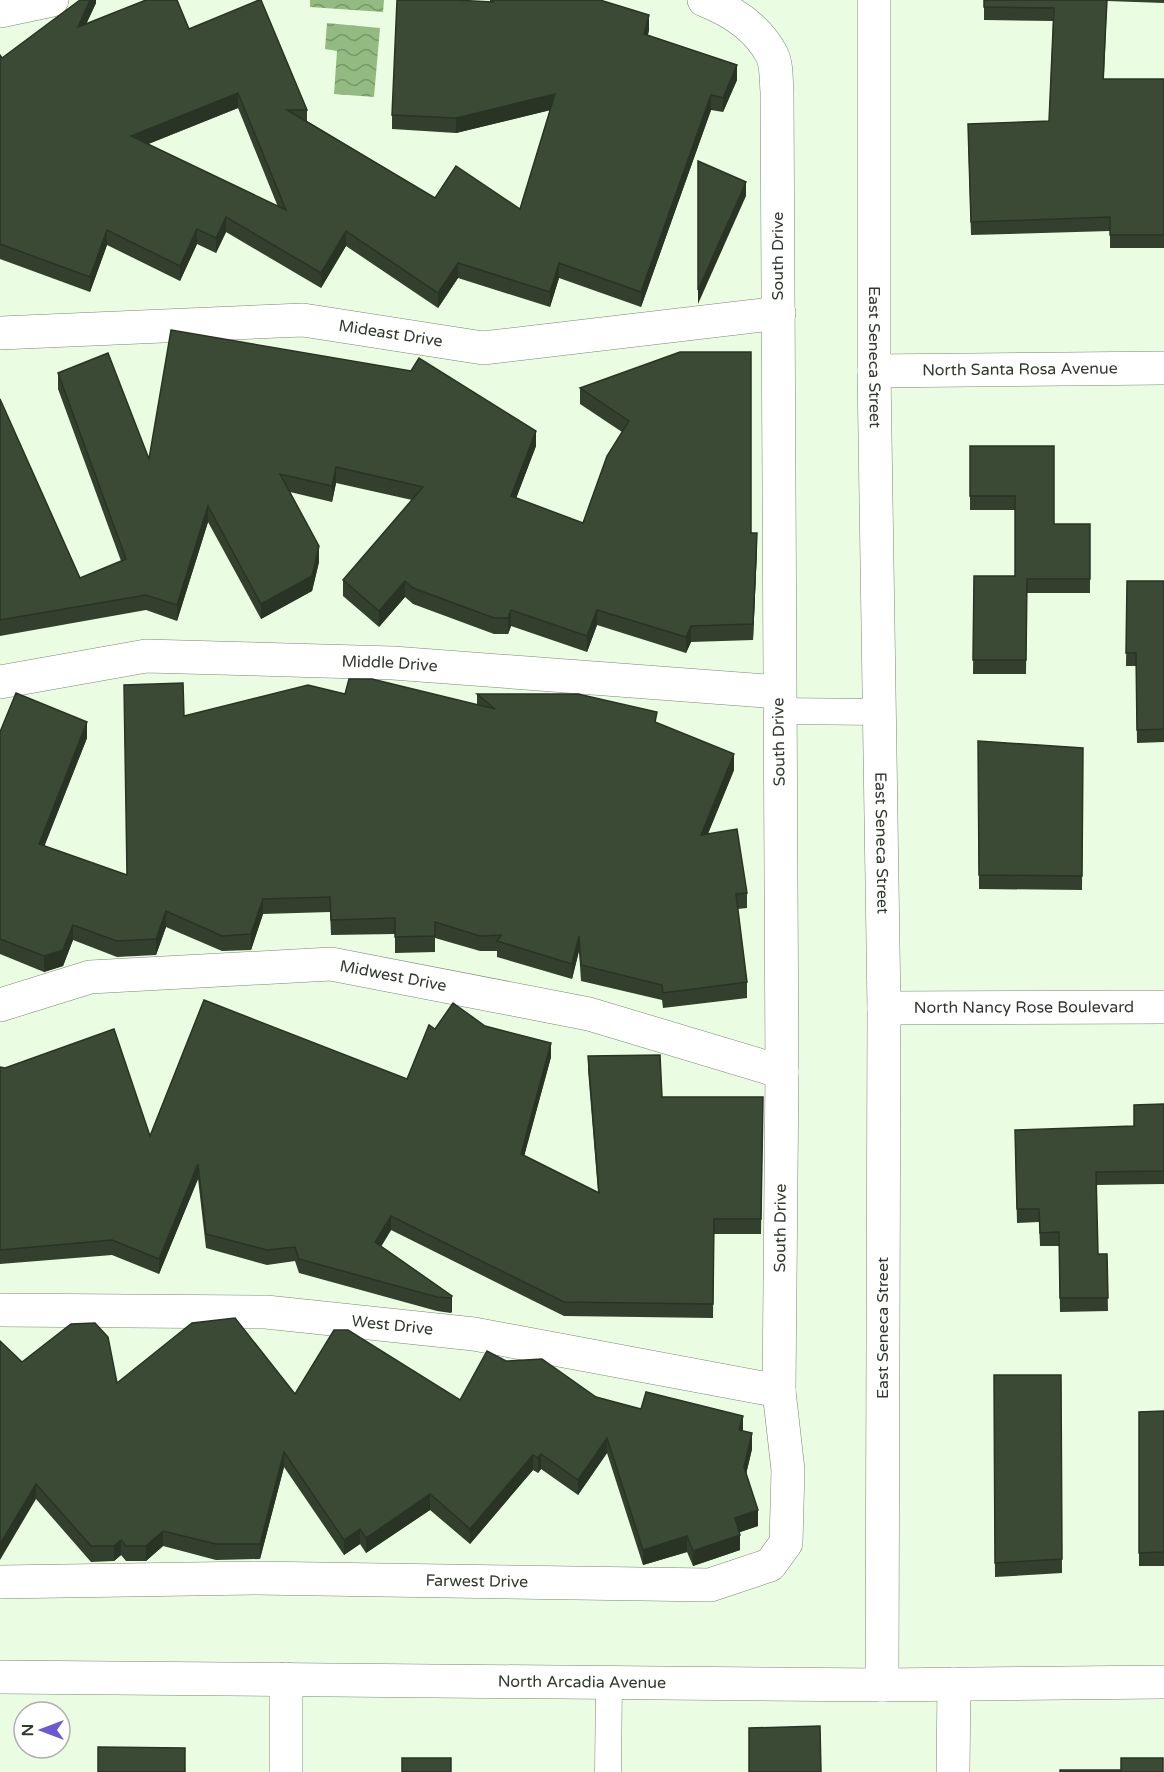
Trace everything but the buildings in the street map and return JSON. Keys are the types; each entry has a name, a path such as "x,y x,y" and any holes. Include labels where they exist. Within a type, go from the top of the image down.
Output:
{"street":[{"path":"0,11 52,0"},
{"name":"South Drive","path":"704,0 752,26 773,57 777,92 782,1072 779,1391"},
{"name":"East Seneca Street","path":"874,0 874,371 884,1008 882,1685"},
{"name":"Mideast Drive","path":"0,333 303,320 483,348 779,313"},
{"name":"North Santa Rosa Avenue","path":"874,371 1164,368"},
{"name":"Middle Drive","path":"0,682 146,656 393,663 779,701"},
{"name":"Midwest Drive","path":"0,1005 90,977 331,964 589,1014 782,1072"},
{"name":"North Nancy Rose Boulevard","path":"884,1008 1164,1006"},
{"name":"West Drive","path":"0,1310 266,1312 474,1334 779,1391"},
{"name":"Farwest Drive","path":"0,1582 255,1578 710,1585 770,1565 786,1543 788,1470 779,1391"},
{"name":"North Arcadia Avenue","path":"0,1677 882,1685 1164,1682"},
{"path":"286,1679 286,1772"},
{"path":"953,1772 954,1684"}],"lane":[{"path":"779,701 879,712"},
{"path":"608,1772 609,1682"}],"water":[{"path":"310,0 384,0 383,12 310,7"},
{"path":"327,23 380,28 374,97 334,94 337,51 325,49"}]}
